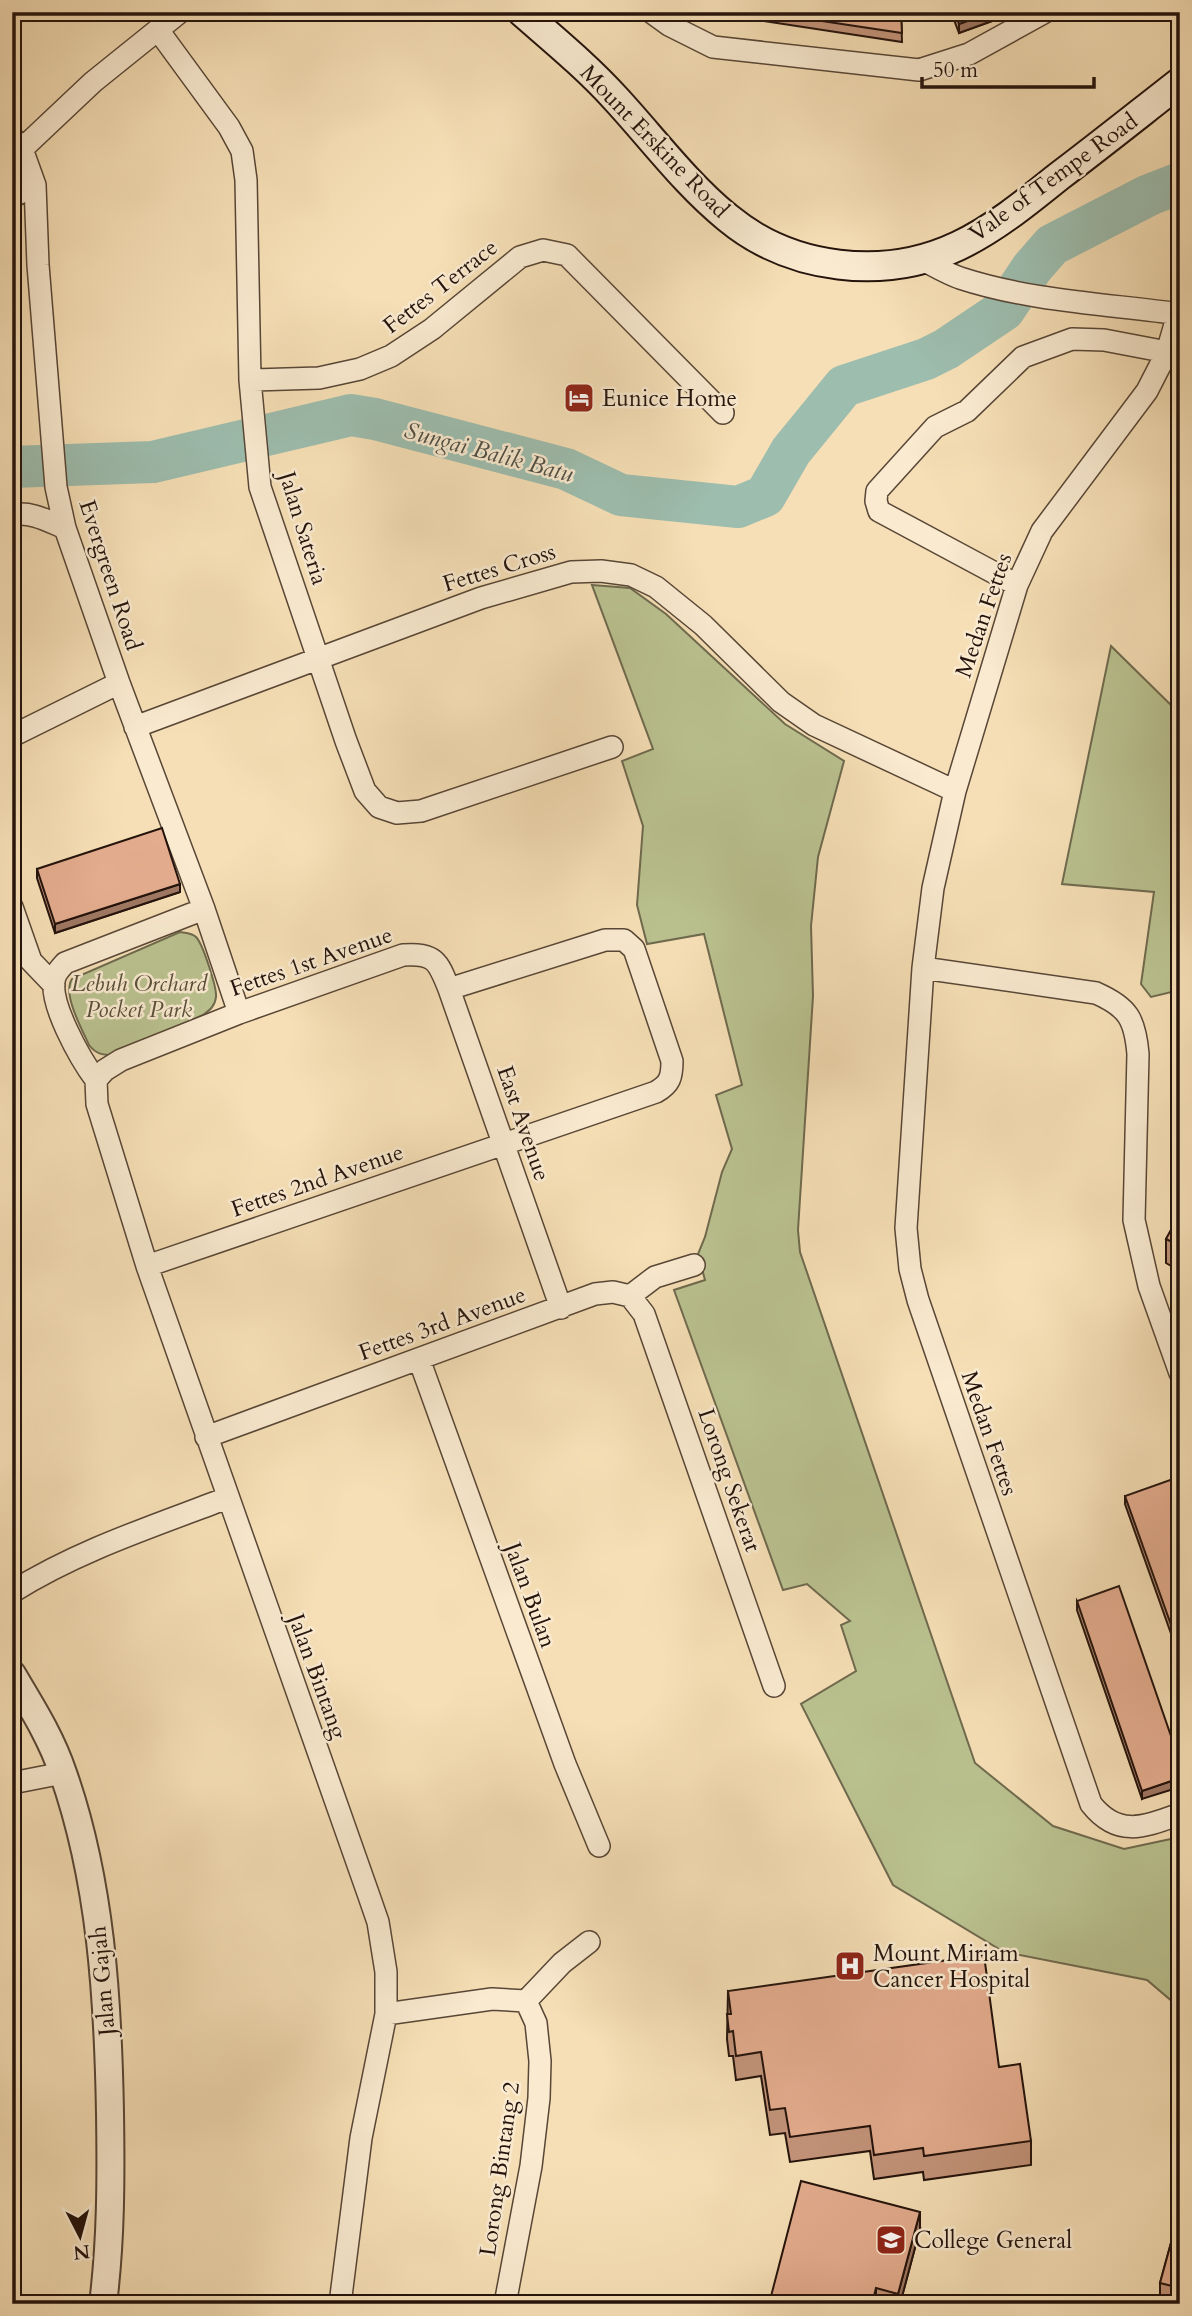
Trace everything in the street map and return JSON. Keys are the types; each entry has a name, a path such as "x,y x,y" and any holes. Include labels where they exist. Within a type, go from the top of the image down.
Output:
{"main road":[{"name":"Mount Erskine Road","path":"522,12 588,69 693,184 726,217 748,234 786,254 837,265 903,263 920,259"},
{"name":"Vale of Tempe Road","path":"920,259 958,246 989,228 1180,82"}],"street":[{"path":"17,143 180,12"},
{"path":"652,12 669,25 713,47 919,70 969,54 1045,12"},
{"name":"Jalan Sateria","path":"158,30 229,127 242,151 246,180 250,380 260,487 365,792 379,807 397,813 421,811 612,747"},
{"name":"Evergreen Road","path":"17,143 35,186 38,265 55,487 65,528 240,1013"},
{"path":"12,197 35,186"},
{"name":"Fettes Terrace","path":"250,380 319,378 360,369 391,356 432,330 520,257 543,250 567,255 723,413"},
{"path":"920,259 957,277 983,284 1034,294 1179,314"},
{"name":"Medan Fettes","path":"1179,314 1167,352 1147,391 1042,531 1017,585 955,791 933,888 923,968 906,1228 910,1269 918,1300 1091,1804 1099,1815 1114,1825 1121,1826 1146,1827 1180,1814"},
{"path":"1017,585 879,511 877,491 935,427 967,411 1023,357 1072,339 1104,340 1167,352"},
{"path":"12,515 22,513 35,516 65,528"},
{"name":"Fettes Cross","path":"135,727 481,598 571,572 601,571 631,575 656,587 703,625 781,702 814,725 955,791"},
{"path":"12,736 119,683"},
{"path":"12,907 30,961 54,985"},
{"path":"96,1080 79,1058 61,1013 54,985 56,974 65,963 204,909"},
{"name":"Fettes 2nd Avenue","path":"147,1266 656,1092 672,1077 672,1061 634,948 624,940 605,940 449,989"},
{"name":"Fettes 1st Avenue","path":"96,1080 105,1070 121,1060 240,1013 403,955 419,954 432,958"},
{"name":"East Avenue","path":"432,958 440,965 449,989 561,1308"},
{"path":"923,968 1096,993 1116,1002 1130,1016 1137,1033 1138,1054 1134,1220 1149,1286 1180,1373"},
{"name":"Jalan Bintang","path":"96,1080 97,1104 147,1266 378,1922 386,1972 386,2014 361,2138 340,2304"},
{"path":"629,1296 655,1277 694,1265"},
{"name":"Fettes 3rd Avenue","path":"206,1437 595,1294 613,1292 629,1296"},
{"name":"Lorong Sekerat","path":"629,1296 645,1314 774,1686"},
{"name":"Jalan Bulan","path":"419,1359 565,1764 599,1846"},
{"path":"12,1592 44,1572 100,1545 227,1498"},
{"name":"Jalan Gajah","path":"12,1674 49,1737 63,1773 88,1868 101,1944 109,2061 111,2188 103,2304"},
{"path":"12,1783 63,1773"},
{"path":"386,2014 492,2000 526,2001 562,1963 589,1942"},
{"name":"Lorong Bintang 2","path":"505,2304 531,2166 539,2098 540,2061 536,2023 526,2001"}],"green space":[{"path":"592,585 630,588 666,614 785,724 844,761 818,857 811,926 813,996 798,1230 800,1252 975,1763 1053,1826 1124,1849 1180,1837 1180,2008 1147,1980 1004,1952 893,1885 801,1704 856,1671 841,1625 850,1621 807,1584 783,1590 674,1290 705,1280 698,1254 722,1172 732,1149 716,1095 742,1085 704,934 647,944 637,905 643,826 622,761 653,749"},
{"path":"1111,646 1180,714 1180,990 1151,997 1141,984 1154,892 1062,884"},
{"name":"Lebuh Orchard Pocket Park","path":"180,932 194,936 202,948 216,992 212,1007 203,1015 113,1055 94,1050 89,1045 71,1002 69,993 72,979"}],"building":[{"path":"762,12 901,12 902,33"},
{"path":"955,12 992,12 959,24"},
{"path":"162,828 180,884 55,924 37,869"},
{"path":"1180,1017 1180,1032 1173,1027"},
{"path":"1180,1216 1180,1246 1166,1239"},
{"path":"1173,1479 1180,1500 1180,1650 1125,1496"},
{"path":"1119,1586 1180,1762 1180,1778 1142,1791 1077,1601"},
{"path":"984,1955 999,2067 1020,2064 1031,2141 924,2156 923,2148 874,2155 870,2126 790,2137 785,2108 770,2110 761,2052 736,2056 733,2031 729,2032 727,2014 731,2014 728,1991"},
{"path":"801,2181 920,2212 898,2294 876,2288 872,2304 769,2304"},
{"path":"1180,2210 1180,2288 1160,2283"}],"waterway":[{"name":"Sungai Balik Batu","path":"12,467 153,462 351,415 566,469 621,495 738,507 765,496 791,451 844,386 926,359 946,349 1004,310 1032,268 1052,245 1149,195 1180,183"}],"place":[{"name":"Eunice Home","path":"579,398"},
{"name":"Mount Miriam Cancer Hospital","path":"850,1966"},
{"name":"College General","path":"891,2240"}]}
